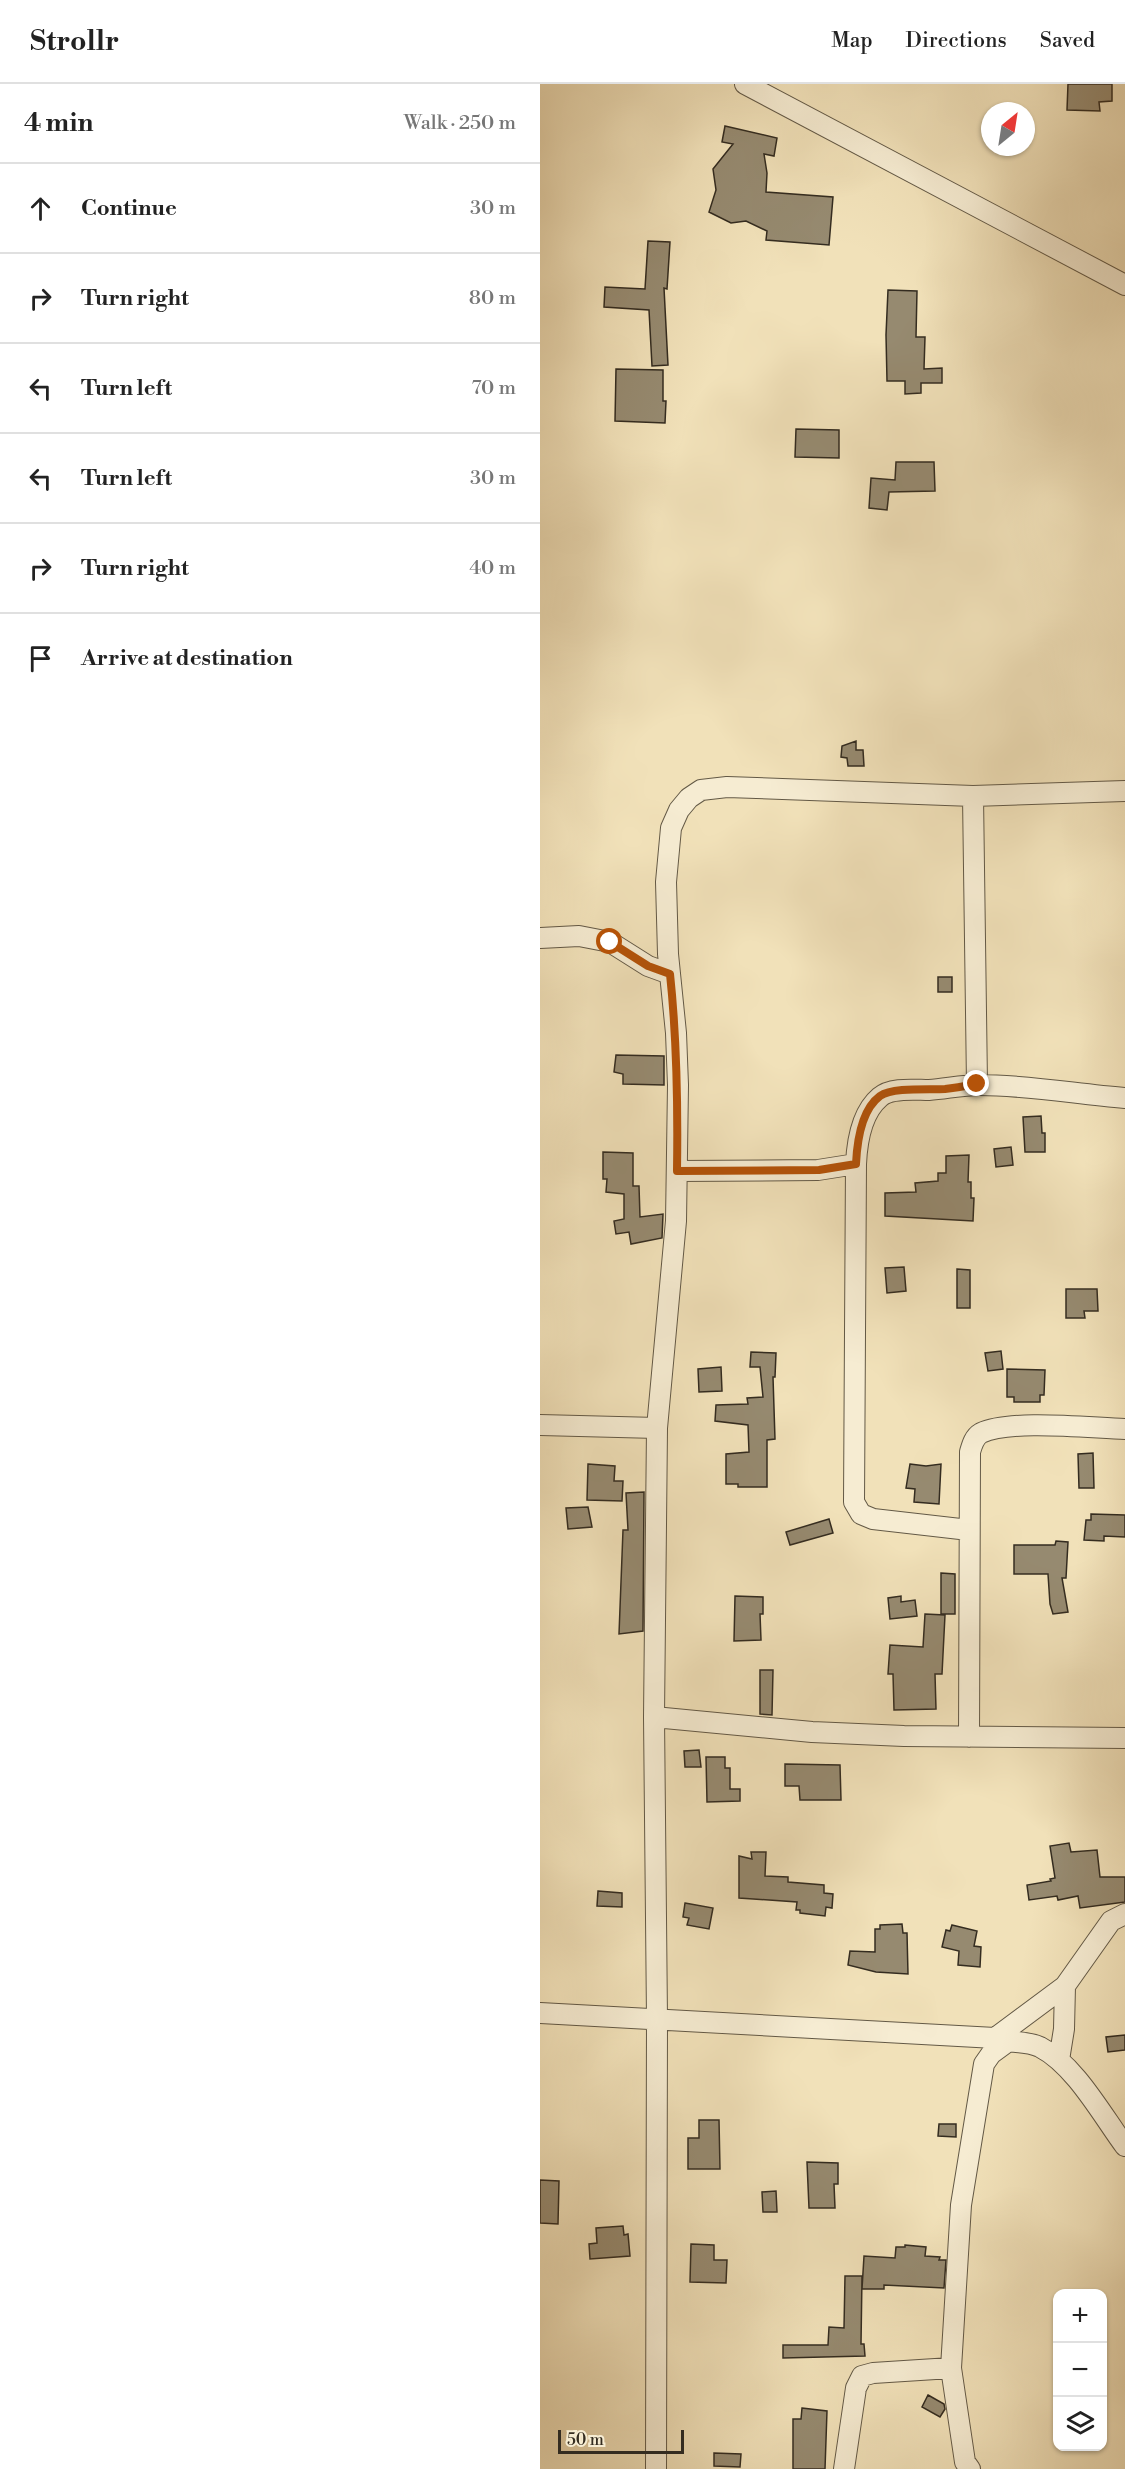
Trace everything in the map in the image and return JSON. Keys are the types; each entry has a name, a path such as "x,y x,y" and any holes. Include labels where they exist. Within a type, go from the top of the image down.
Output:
{"street":[{"path":"745,84 1125,285"},
{"path":"656,2469 657,2019 654,1718 657,1428 676,1221 678,1074 666,882 671,828 679,810 689,798 701,790 727,787 973,796 1125,791"},
{"path":"973,796 977,1084"},
{"path":"540,938 579,936 610,942 648,966 670,974"},
{"path":"969,1530 873,1519 861,1514 854,1503 856,1164 861,1127 873,1104 881,1095 893,1092 946,1089 977,1084 1125,1098"},
{"path":"677,1171 819,1170 856,1164"},
{"path":"540,1425 657,1428"},
{"path":"969,1737 970,1452 973,1441 981,1434 1020,1426 1125,1429"},
{"path":"654,1718 812,1732 969,1737 1125,1738"},
{"path":"970,2469 966,2462 951,2368 961,2205 984,2064 1001,2040 1065,1986 1112,1921 1125,1914"},
{"path":"1059,2060 1064,2029 1065,1986"},
{"path":"540,2013 1030,2043 1059,2060 1125,2146"},
{"path":"844,2469 856,2388 862,2376 873,2373 951,2368"}],"building":[{"path":"1068,84 1112,84 1112,101 1099,102 1100,111 1067,110"},
{"path":"725,126 777,138 774,156 764,154 767,173 766,192 833,197 829,245 766,240 767,231 746,221 731,223 709,212 716,190 713,169 733,144 722,142"},
{"path":"648,241 670,242 667,289 664,288 668,365 652,366 649,310 604,307 605,287 645,289"},
{"path":"888,290 917,291 916,337 925,337 924,369 942,368 942,383 921,383 921,393 905,394 905,381 887,381"},
{"path":"616,369 663,370 663,401 666,401 665,423 615,421"},
{"path":"796,429 839,430 839,458 795,457"},
{"path":"896,462 934,462 935,491 889,492 887,510 869,508 871,478 895,480"},
{"path":"856,741 856,750 863,750 864,766 848,766 847,758 841,757 842,746"},
{"path":"938,977 952,977 952,992 938,992"},
{"path":"616,1055 664,1056 664,1085 623,1084 623,1074 614,1072"},
{"path":"1041,1116 1042,1133 1045,1133 1045,1152 1025,1152 1023,1117"},
{"path":"1011,1147 1013,1165 996,1167 994,1149"},
{"path":"603,1152 633,1153 633,1186 639,1186 640,1217 663,1214 662,1238 631,1244 629,1232 616,1234 614,1221 624,1219 624,1194 606,1192 607,1179 603,1179"},
{"path":"969,1155 968,1182 971,1182 971,1198 974,1198 973,1221 885,1216 885,1193 916,1192 915,1183 938,1181 938,1173 946,1173 946,1156"},
{"path":"904,1267 906,1291 887,1293 885,1268"},
{"path":"957,1269 970,1270 970,1308 957,1308"},
{"path":"1066,1289 1097,1289 1098,1311 1084,1311 1085,1318 1066,1318"},
{"path":"1001,1351 1003,1369 988,1371 985,1353"},
{"path":"751,1352 776,1353 775,1377 773,1377 775,1439 767,1440 767,1487 738,1487 738,1484 726,1484 726,1454 749,1452 748,1425 715,1421 716,1405 748,1404 747,1398 763,1397 760,1367 750,1367"},
{"path":"721,1367 722,1391 699,1392 698,1369"},
{"path":"1007,1369 1045,1370 1044,1395 1040,1395 1040,1402 1014,1402 1014,1397 1007,1397"},
{"path":"1093,1453 1094,1488 1079,1488 1078,1454"},
{"path":"588,1464 615,1466 614,1481 623,1481 622,1501 587,1500"},
{"path":"910,1464 926,1466 941,1464 939,1504 914,1502 915,1489 906,1488"},
{"path":"644,1492 643,1631 619,1634 623,1530 628,1530 626,1493"},
{"path":"588,1507 592,1527 568,1529 566,1508"},
{"path":"1091,1514 1125,1515 1125,1537 1104,1536 1104,1541 1084,1540 1086,1520 1091,1520"},
{"path":"829,1519 833,1533 790,1545 786,1532"},
{"path":"1056,1541 1068,1542 1066,1578 1062,1578 1068,1612 1053,1614 1048,1574 1014,1574 1014,1545 1055,1545"},
{"path":"941,1573 955,1574 955,1614 941,1614"},
{"path":"735,1596 763,1597 763,1614 760,1614 761,1640 734,1641"},
{"path":"901,1596 901,1602 915,1600 917,1616 890,1619 888,1598"},
{"path":"925,1614 945,1615 942,1674 935,1674 936,1709 894,1710 893,1674 888,1674 890,1645 923,1647"},
{"path":"760,1670 773,1670 772,1715 760,1714"},
{"path":"699,1750 701,1767 685,1767 684,1751"},
{"path":"706,1757 725,1757 725,1768 730,1768 730,1789 740,1789 740,1801 707,1802"},
{"path":"785,1764 840,1765 841,1800 800,1800 799,1786 785,1786"},
{"path":"1069,1843 1071,1852 1097,1850 1100,1877 1125,1877 1125,1902 1080,1908 1078,1896 1058,1900 1057,1896 1029,1900 1027,1885 1051,1881 1050,1879 1055,1878 1050,1846"},
{"path":"751,1852 766,1852 765,1876 788,1877 788,1882 824,1885 824,1893 833,1894 832,1908 826,1907 825,1916 800,1913 800,1910 796,1910 797,1902 739,1898 739,1856 752,1859"},
{"path":"598,1891 622,1893 622,1907 597,1906"},
{"path":"685,1903 713,1908 709,1929 687,1925 689,1918 683,1917"},
{"path":"902,1924 903,1933 907,1933 908,1974 876,1972 848,1965 850,1951 875,1952 875,1929 880,1929 880,1925"},
{"path":"952,1925 977,1931 974,1946 981,1947 980,1967 958,1965 959,1951 942,1947 946,1930 950,1931"},
{"path":"1125,2035 1125,2050 1108,2052 1106,2037"},
{"path":"699,2120 719,2120 720,2169 688,2169 688,2138 699,2138"},
{"path":"939,2124 956,2124 956,2137 938,2136"},
{"path":"807,2162 838,2163 838,2184 834,2184 835,2208 809,2208"},
{"path":"540,2180 559,2181 558,2224 540,2223"},
{"path":"776,2191 777,2212 763,2212 762,2192"},
{"path":"623,2226 624,2235 628,2234 630,2256 590,2259 589,2244 597,2243 596,2228"},
{"path":"691,2244 714,2245 714,2260 727,2260 726,2283 690,2282"},
{"path":"905,2245 926,2247 925,2256 940,2257 939,2260 946,2260 944,2288 884,2285 884,2289 862,2289 864,2256 895,2258 896,2247 905,2247"},
{"path":"845,2276 862,2276 861,2344 864,2344 865,2356 783,2358 783,2345 828,2345 829,2327 844,2328"},
{"path":"928,2395 944,2404 945,2409 940,2417 922,2407"},
{"path":"802,2408 827,2411 825,2469 793,2469 793,2419 801,2419"},
{"path":"714,2453 741,2454 740,2467 714,2466"}],"route":[{"path":"610,942 648,966 670,974 678,1085 677,1171 819,1170 856,1164 861,1127 873,1104 881,1095 977,1084"}]}
